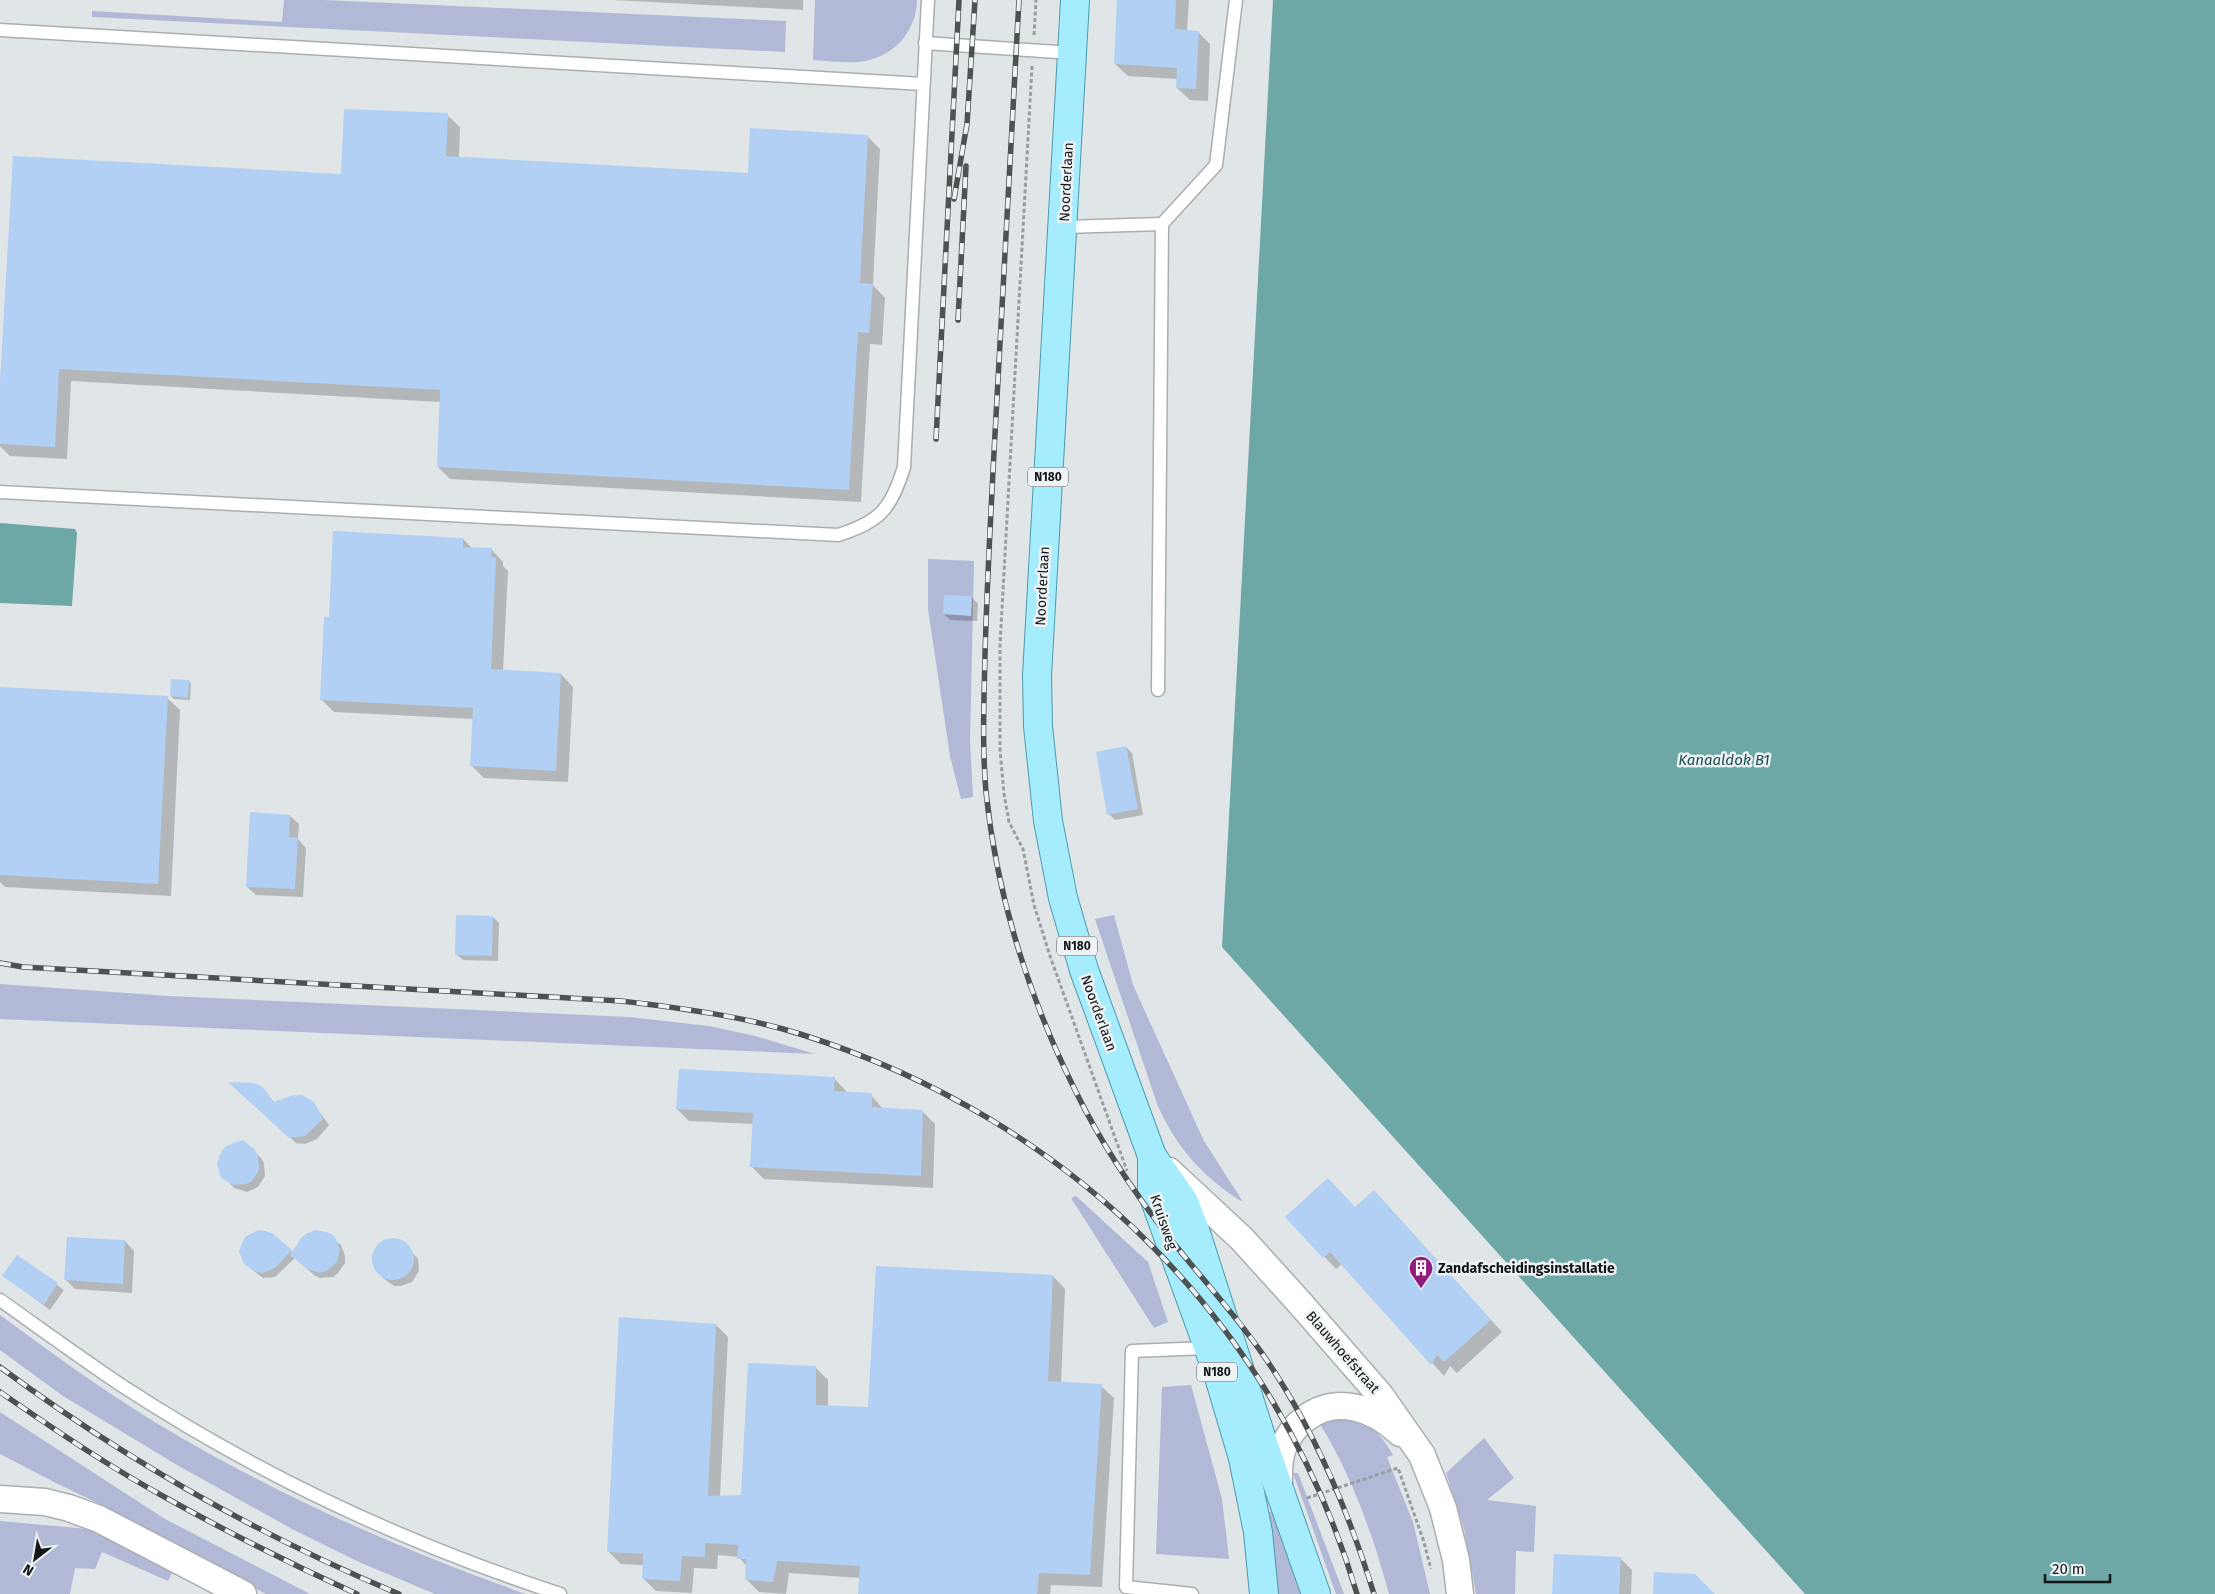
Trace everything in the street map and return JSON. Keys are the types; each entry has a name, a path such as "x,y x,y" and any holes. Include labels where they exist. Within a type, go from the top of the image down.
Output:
{"main road":[{"name":"Noorderlaan","path":"1076,0 1038,666 1038,726 1048,821 1063,898 1087,979 1152,1156"},
{"name":"Kruisweg","path":"1152,1156 1152,1192 1233,1420 1258,1532 1264,1594"},
{"name":"Kruisweg","path":"1152,1156 1184,1202 1316,1594"}],"street":[{"name":"Blauwhoefstraat","path":"1152,1156 1242,1239 1380,1395 1422,1455 1443,1508 1456,1560 1460,1594"},
{"path":"1282,1495 1282,1449 1290,1432 1315,1411 1331,1406 1354,1406 1376,1415 1395,1428 1422,1455"},
{"path":"0,1499 45,1502 92,1516 243,1594"}],"lane":[{"path":"0,492 838,535 862,528 880,515 895,494 904,467 928,0"},
{"path":"1158,690 1162,224 1216,165 1236,0"},
{"path":"0,30 923,84"},
{"path":"926,43 1073,53"},
{"path":"1064,227 1162,224"},
{"path":"0,1300 124,1387 219,1444 288,1482 428,1546 560,1594"},
{"path":"1192,1594 1126,1586 1132,1351 1208,1348"}],"path":[{"path":"1036,0 1000,645 1001,759 1009,822 1023,849 1034,905 1064,997 1127,1172"},
{"path":"1282,1495 1398,1468 1424,1539 1433,1576"}],"shaded area":[{"path":"284,0 324,0 786,21 785,52 92,17 92,11 282,22"},
{"path":"815,0 917,0 916,12 912,23 900,42 892,49 871,60 848,62 813,60"},
{"path":"928,559 974,561 970,742 973,797 961,799 950,756 928,609"},
{"path":"1114,915 1133,985 1204,1141 1243,1202 1215,1183 1192,1160 1173,1134 1157,1104 1095,919"},
{"path":"0,984 169,996 629,1017 709,1026 755,1036 815,1054 0,1019"},
{"path":"1076,1196 1148,1262 1168,1322 1154,1328 1071,1198"},
{"path":"0,1315 128,1405 181,1438 246,1474 364,1530 445,1564 526,1594 435,1594 359,1562 292,1529 177,1465 63,1396 0,1350"},
{"path":"1191,1385 1222,1499 1229,1559 1156,1554 1162,1387"},
{"path":"0,1412 165,1519 310,1594 266,1594 116,1512 0,1454"},
{"path":"1333,1418 1354,1420 1369,1426 1382,1438 1393,1455 1387,1457 1413,1522 1430,1594 1389,1594 1376,1550 1352,1485 1320,1424"},
{"path":"1484,1438 1514,1478 1487,1500 1536,1506 1534,1552 1516,1551 1515,1594 1476,1594 1464,1529 1446,1473"},
{"path":"1293,1473 1298,1473 1344,1594 1336,1594"},
{"path":"1278,1510 1309,1594 1278,1594 1269,1512"},
{"path":"0,1521 88,1529 104,1535 173,1571 168,1581 102,1552 95,1569 75,1568 70,1594 0,1594"}],"water":[{"name":"Kanaaldok B1","path":"1273,0 2215,0 2215,1594 1805,1594 1222,947"},
{"path":"0,523 75,529 77,533 72,606 0,603"}],"building":[{"path":"1117,0 1176,0 1175,29 1199,31 1196,89 1176,88 1177,68 1114,64"},
{"path":"344,109 448,113 446,156 748,173 750,128 868,135 860,283 873,284 869,333 858,332 849,490 437,467 440,390 59,369 55,447 0,444 0,381 13,156 341,174"},
{"path":"333,531 463,538 463,547 492,548 491,557 496,558 491,669 561,673 556,771 470,766 473,708 320,700 324,617 329,617"},
{"path":"944,595 972,596 971,616 943,614"},
{"path":"171,679 189,680 188,698 170,696"},
{"path":"0,687 168,696 158,884 0,875"},
{"path":"1126,746 1138,809 1107,815 1096,752"},
{"path":"250,812 290,815 289,837 298,838 295,889 246,887"},
{"path":"456,915 493,916 492,956 455,955"},
{"path":"679,1069 835,1077 834,1091 872,1093 872,1107 923,1110 921,1176 750,1167 753,1113 676,1109"},
{"path":"228,1082 254,1083 261,1086 273,1102 294,1095 302,1095 314,1102 323,1119 305,1136 289,1138"},
{"path":"243,1140 255,1150 258,1156 259,1170 252,1181 246,1184 233,1185 221,1178 217,1164 222,1150 228,1145"},
{"name":"Zandafscheidingsinstallatie","path":"1328,1178 1355,1207 1374,1190 1491,1320 1444,1362 1437,1355 1431,1365 1330,1252 1323,1258 1285,1217"},
{"path":"258,1230 272,1233 292,1250 275,1268 263,1273 256,1272 244,1264 239,1251 245,1237"},
{"path":"315,1230 330,1233 335,1237 340,1249 337,1262 326,1271 320,1273 307,1269 290,1255 302,1237"},
{"path":"67,1237 125,1240 123,1284 64,1280"},
{"path":"397,1238 405,1241 411,1247 414,1259 411,1271 405,1277 389,1280 381,1277 375,1271 372,1255 375,1247 381,1241"},
{"path":"17,1255 58,1283 44,1305 2,1276"},
{"path":"876,1266 1053,1275 1048,1381 1102,1384 1090,1575 1039,1573 1037,1594 858,1594 860,1566 777,1561 773,1582 745,1580 746,1559 737,1559 738,1545 705,1543 705,1557 682,1556 680,1581 642,1579 643,1554 607,1552 619,1317 716,1324 708,1496 741,1495 748,1363 816,1366 816,1405 868,1407"},
{"path":"1554,1554 1621,1557 1619,1594 1552,1594"},
{"path":"1654,1572 1695,1574 1715,1594 1653,1594"}],"railway":[{"path":"936,439 959,0"},
{"path":"954,199 967,124 975,0"},
{"path":"1019,0 991,517 984,689 986,792 998,870 1007,908 1030,983 1059,1056 1076,1092 1107,1148 1142,1202 1244,1329 1285,1389 1330,1474 1354,1534 1374,1594"},
{"path":"958,320 966,166"},
{"path":"0,963 23,967 621,1001 711,1013 756,1022 800,1034 898,1071 990,1119 1074,1177 1149,1244 1216,1319 1274,1403 1321,1495 1357,1594"},
{"path":"0,1367 94,1433 193,1492 294,1546 399,1594"},
{"path":"0,1392 148,1488 262,1549 357,1594"}],"place":[{"name":"Zandafscheidingsinstallatie","path":"1421,1289"}]}
